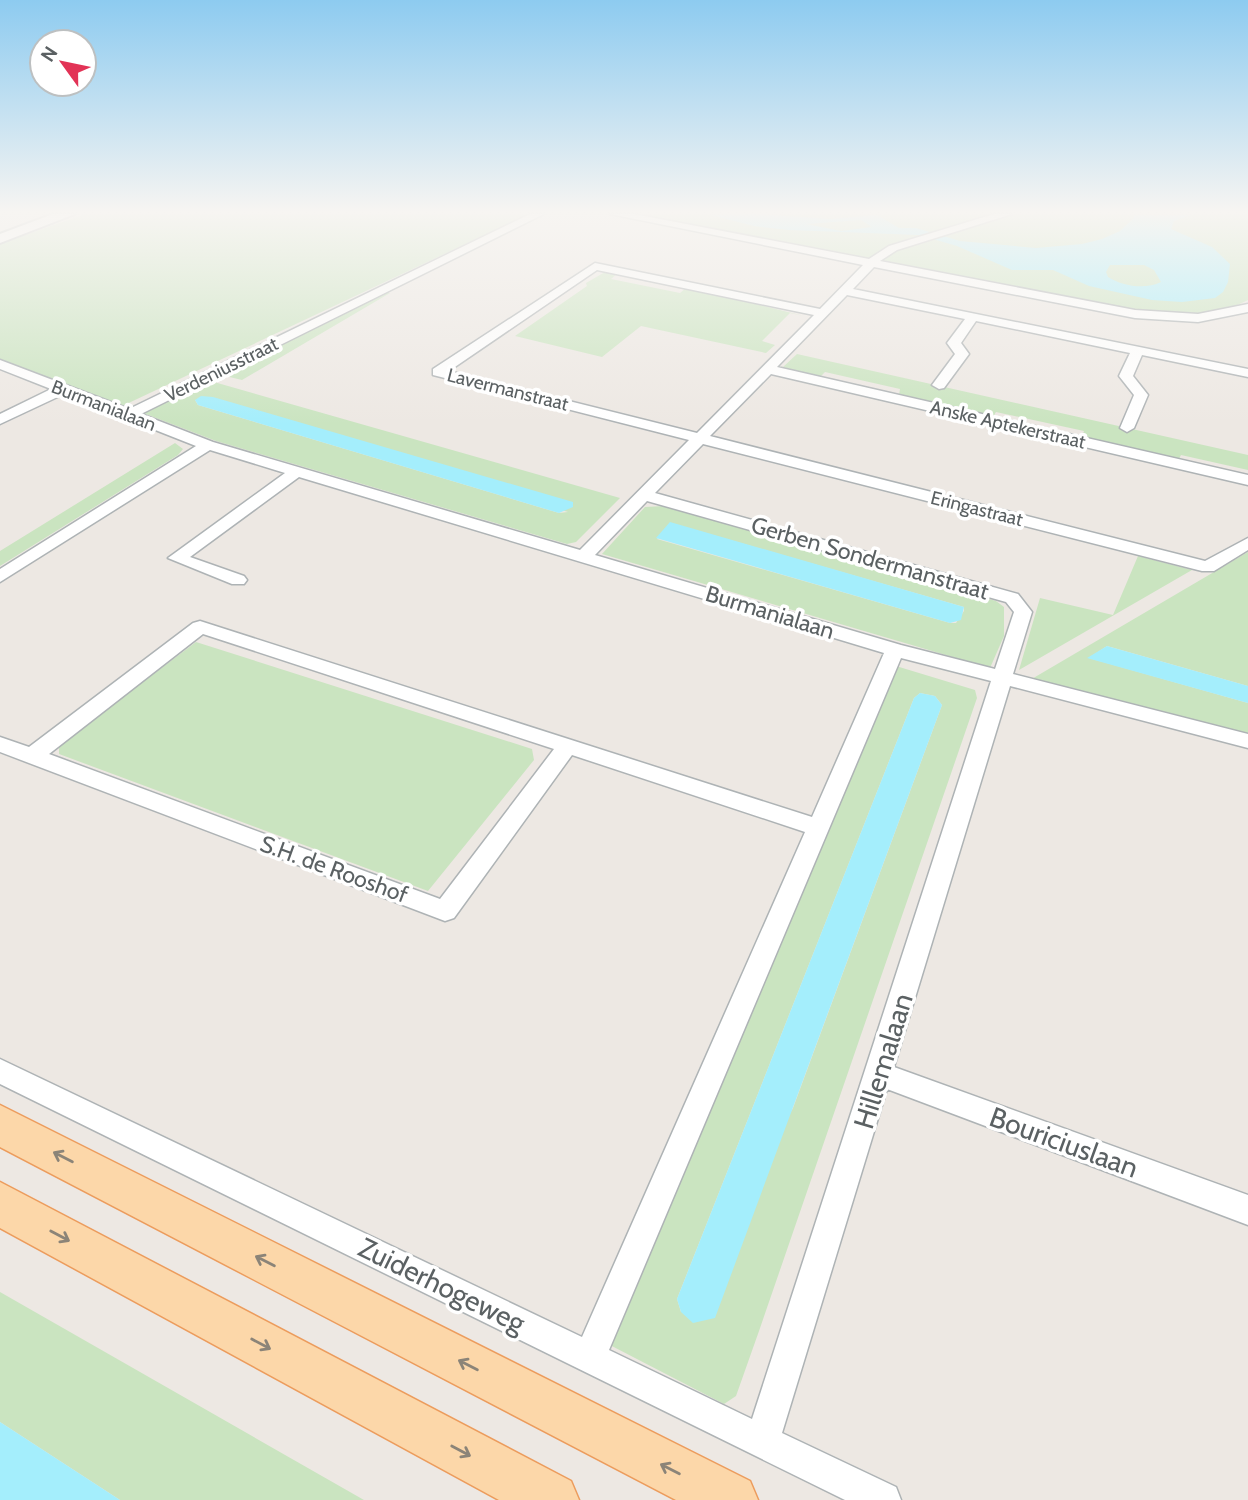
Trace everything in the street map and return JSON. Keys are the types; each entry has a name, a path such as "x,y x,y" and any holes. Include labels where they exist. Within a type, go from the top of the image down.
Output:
{"main road":[{"path":"0,1125 731,1500"},
{"path":"0,1204 552,1500"}],"street":[{"name":"Verdeniusstraat","path":"130,414 397,284"},
{"name":"Lavermanstraat","path":"568,284 438,372 701,437"},
{"name":"Lavermanstraat","path":"682,284 822,313"},
{"path":"585,555 852,284"},
{"path":"979,284 1146,315 1217,317 1248,308"},
{"path":"845,291 1248,373"},
{"path":"939,385 962,354 954,343 974,317"},
{"path":"1127,428 1140,395 1126,376 1138,350"},
{"name":"Burmanialaan","path":"0,364 208,446 585,555 895,650 1248,741"},
{"name":"Anske Aptekerstraat","path":"768,369 1248,480"},
{"path":"0,420 62,389"},
{"name":"Eringastraat","path":"701,437 1208,568 1248,543"},
{"path":"0,577 208,446"},
{"path":"238,580 177,558 296,472"},
{"name":"Gerben Sondermanstraat","path":"644,495 1012,598 1023,612 1003,678"},
{"path":"32,757 200,627 819,828"},
{"path":"590,1356 895,650"},
{"name":"Hillemalaan","path":"762,1442 1003,678"},
{"name":"S.H. de Rooshof","path":"0,744 445,911 567,747"},
{"name":"Zuiderhogeweg","path":"0,1071 883,1500"},
{"name":"Bouriciuslaan","path":"880,1074 1248,1210"}],"green space":[{"path":"0,284 381,284 118,408 0,360"},
{"path":"586,284 636,284 680,293 687,287 804,316 790,313 762,341 775,345 766,353 641,326 602,357 515,336"},
{"path":"993,284 1248,284 1248,300 1222,310 1183,314 1141,312"},
{"path":"385,293 390,293 242,380 217,374"},
{"path":"797,354 1248,455 1248,470 1181,455 1179,459 1082,437 1084,431 996,412 993,417 899,395 900,389 825,372 820,377 783,367"},
{"path":"207,380 620,498 576,542 567,544 216,441 143,413","holes":["195,400 568,512 559,513 198,405"]},
{"path":"175,443 183,449 178,455 0,566 0,551"},
{"path":"664,506 996,601 1004,607 1004,636 990,668 602,554 645,507","holes":["670,523 964,607 956,623 950,623 657,539"]},
{"path":"1248,552 1248,686 1107,646 1089,658 1248,703 1248,737 1030,680"},
{"path":"1138,556 1192,570 1019,670 1040,598 1113,615"},
{"path":"196,642 532,749 534,760 428,891 59,754 59,745"},
{"path":"896,666 975,690 977,698 736,1396 724,1404 604,1342","holes":["920,693 935,696 942,705 793,1108 681,1312 677,1299 914,698"]},
{"path":"0,1292 364,1500 120,1500 0,1422"}],"water":[{"path":"1084,284 1227,284 1223,292 1215,298 1182,302 1152,300"},
{"path":"201,396 213,397 573,502 573,507 559,513 198,405 195,400"},
{"path":"670,522 964,607 961,620 950,623 656,538"},
{"path":"1107,646 1248,686 1248,703 1087,658"},
{"path":"920,693 935,696 942,705 715,1318 693,1323 681,1312 677,1299 914,698"},
{"path":"0,1422 120,1500 0,1500"}]}
